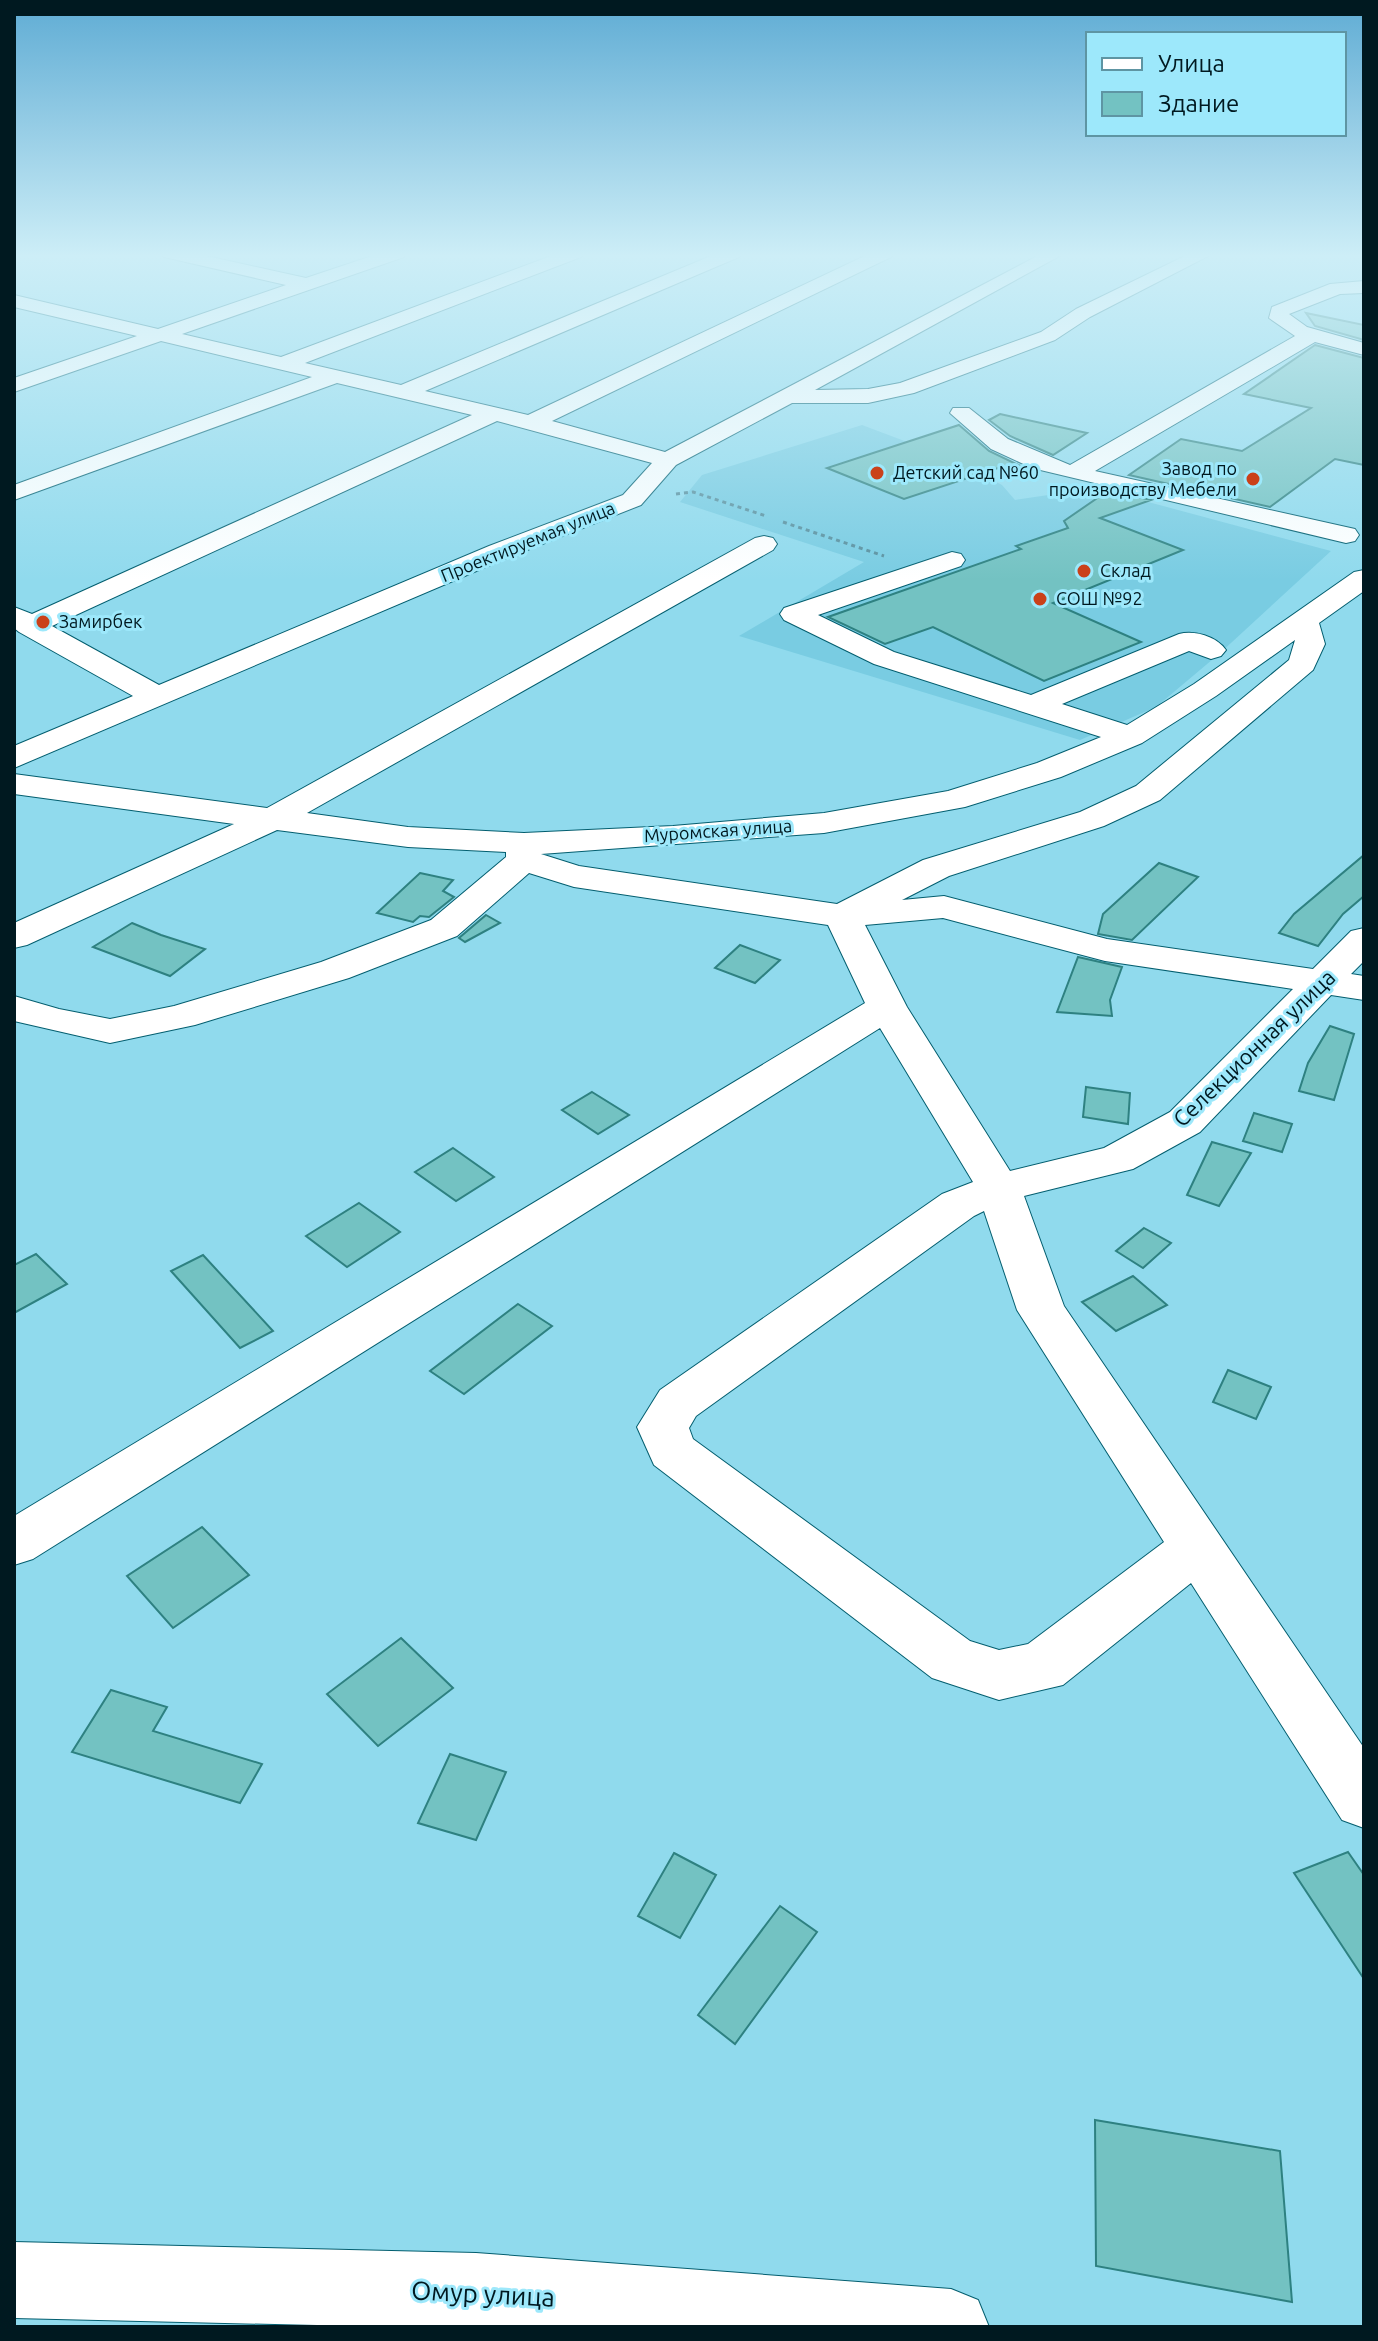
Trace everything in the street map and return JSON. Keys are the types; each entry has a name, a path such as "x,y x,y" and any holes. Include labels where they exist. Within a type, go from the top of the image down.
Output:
{"street":[{"path":"14,385 79,362"},
{"path":"274,362 531,422 668,460"},
{"path":"282,364 287,362"},
{"path":"401,393 474,362"},
{"path":"531,422 656,362"},
{"name":"Проектируемая улица","path":"14,758 498,552 632,500 668,460 851,362"},
{"path":"786,397 868,396 906,388 976,362"},
{"path":"1073,473 1265,362"},
{"path":"14,493 333,377"},
{"path":"961,413 979,431 1023,459 1073,473 1358,531"},
{"path":"22,621 493,414"},
{"path":"14,937 272,819 764,544"},
{"path":"952,560 794,614 887,659 1043,701 1131,736"},
{"name":"Муромская улица","path":"14,784 524,852 824,823 953,800 1049,770 1131,736 1205,690 1364,578"},
{"path":"22,621 157,697"},
{"path":"842,916 936,868 1092,819 1148,793 1302,664 1310,644 1304,621"},
{"path":"1043,701 1189,640 1211,650"},
{"path":"887,659 944,646 1043,701"},
{"path":"936,868 953,800"},
{"path":"14,1008 52,1020 110,1031 181,1017 335,970 444,928 524,852 574,876 842,916 944,907 1105,950 1364,988"},
{"path":"842,916 887,1007 999,1188 1041,1310 1364,1800"},
{"name":"Селекционная улица","path":"1198,1547 1042,1667 999,1675 952,1660 672,1451 663,1427 678,1403 958,1205 999,1188 1118,1159 1185,1122 1364,939"},
{"path":"14,1543 887,1007"},
{"name":"Омур улица","path":"14,2280 478,2309 951,2327"}],"shaded area":[{"name":"СОШ №92","path":"862,425 955,460 1002,485 1015,500 1096,488 1331,551 1156,707 1080,740 739,636 864,562 680,502 702,475"}],"building":[{"path":"1290,362 1364,362 1364,465 1335,459 1270,507 1129,475 1181,439 1242,451 1311,408 1244,394"},
{"path":"1000,414 1087,433 1053,455 1010,436 989,420"},
{"path":"959,425 989,451 1029,470 1018,477 998,468 904,499 827,468"},
{"path":"1109,490 1151,500 1100,518 1183,550 1053,603 1141,642 1044,681 933,627 885,644 828,617 1021,549 1016,546 1068,528 1064,521"},
{"path":"1364,855 1364,896 1343,914 1318,946 1279,933 1294,914"},
{"path":"1159,863 1198,877 1132,940 1098,934 1103,914"},
{"path":"420,873 453,880 443,891 454,897 429,917 420,916 413,922 377,913"},
{"path":"486,915 500,923 465,942 459,938"},
{"path":"132,923 205,949 170,976 93,947"},
{"path":"740,945 780,960 755,983 715,968"},
{"path":"1078,957 1122,967 1110,1000 1112,1016 1057,1012"},
{"path":"1330,1026 1354,1034 1334,1100 1299,1091 1308,1063"},
{"path":"1086,1087 1130,1093 1128,1124 1083,1117"},
{"path":"592,1092 629,1115 598,1134 562,1110"},
{"path":"1254,1113 1292,1124 1282,1152 1243,1141"},
{"path":"1212,1142 1251,1153 1219,1206 1187,1195"},
{"path":"453,1148 494,1177 456,1201 415,1172"},
{"path":"359,1203 400,1232 347,1267 306,1236"},
{"path":"1144,1228 1171,1243 1143,1268 1116,1251"},
{"path":"36,1254 67,1284 14,1313 14,1265"},
{"path":"203,1255 273,1331 240,1348 171,1271"},
{"path":"1133,1276 1167,1305 1116,1331 1082,1302"},
{"path":"518,1304 552,1326 464,1394 430,1371"},
{"path":"1228,1370 1271,1387 1256,1419 1213,1402"},
{"path":"202,1527 249,1575 173,1628 127,1576"},
{"path":"401,1638 453,1688 378,1746 327,1694"},
{"path":"111,1690 167,1707 153,1731 262,1764 240,1803 72,1752"},
{"path":"450,1754 506,1772 476,1840 418,1823"},
{"path":"1348,1852 1364,1875 1364,1979 1294,1873"},
{"path":"674,1853 716,1875 680,1938 638,1916"},
{"path":"780,1906 817,1932 735,2044 698,2015"},
{"path":"1095,2120 1280,2151 1292,2302 1096,2266"}],"place":[{"name":"Детский сад №60","path":"877,473"},
{"name":"Завод по производству Мебели","path":"1253,479"},
{"name":"Склад","path":"1084,571"},
{"name":"СОШ №92","path":"1040,599"},
{"name":"Замирбек","path":"43,622"}]}
